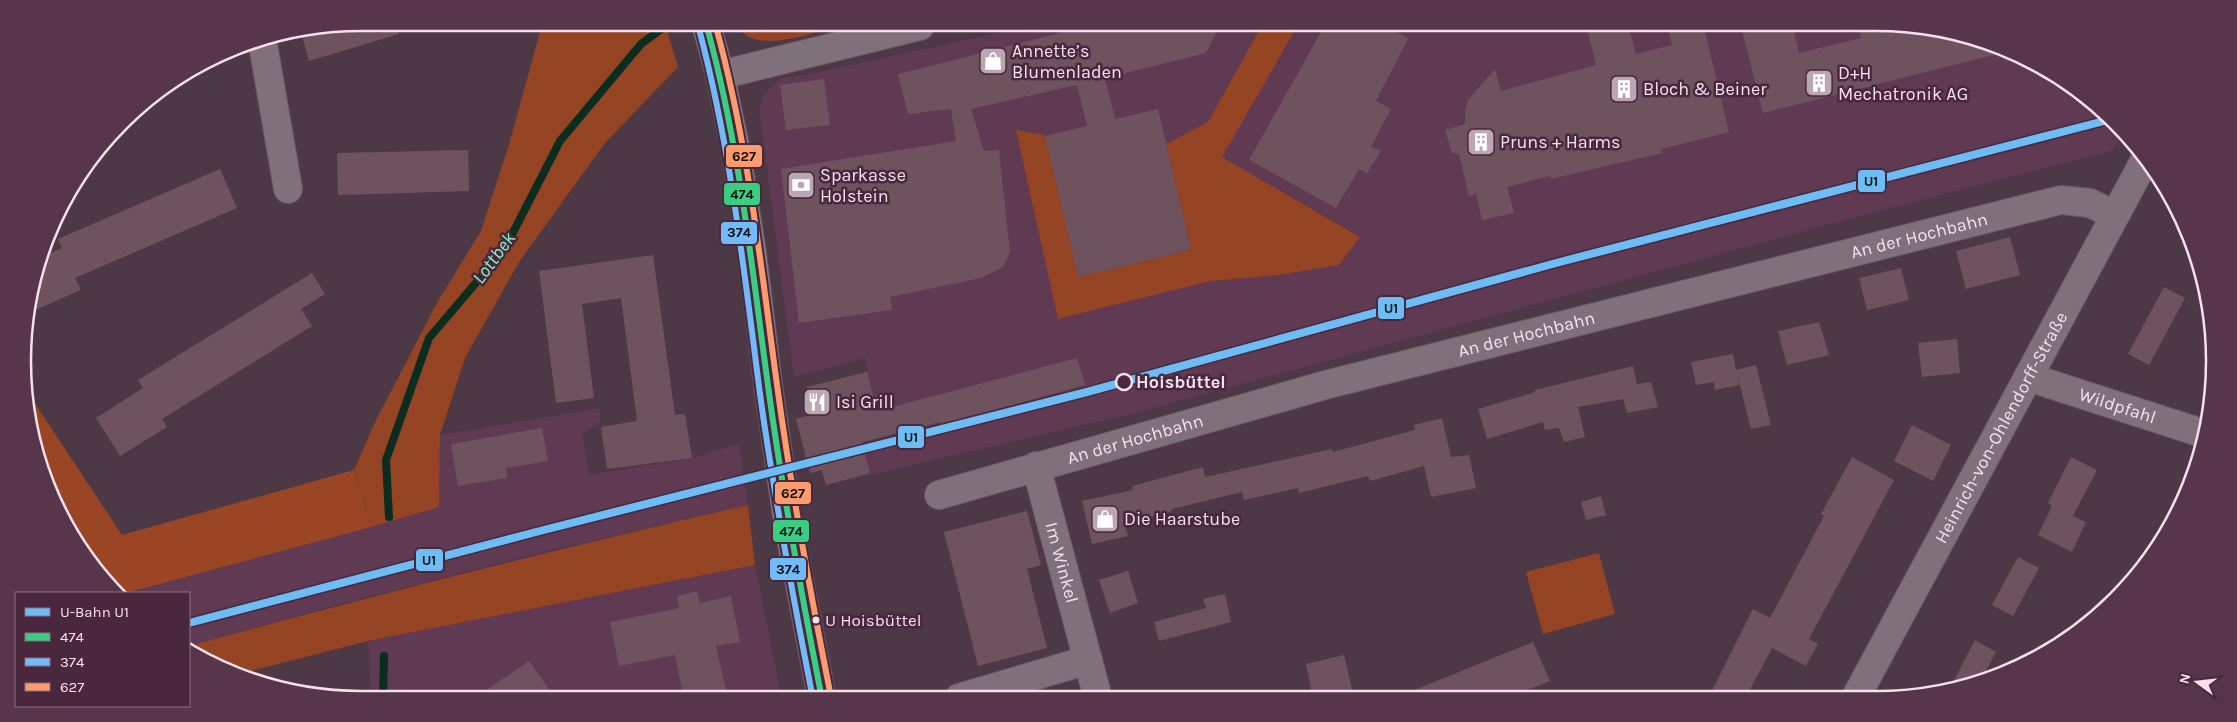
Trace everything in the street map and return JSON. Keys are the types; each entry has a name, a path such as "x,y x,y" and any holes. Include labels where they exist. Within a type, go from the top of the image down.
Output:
{"main road":[{"path":"708,31 720,75 746,218 788,523 820,691"}],"street":[{"path":"720,75 900,31"},
{"path":"263,46 288,190"},
{"name":"Heinrich-von-Ohlendorff-Straße","path":"1859,691 2142,166"},
{"name":"An der Hochbahn","path":"939,495 1329,384 2062,200 2090,203 2114,215"},
{"name":"Wildpfahl","path":"2028,377 2198,431"},
{"name":"Im Winkel","path":"1036,466 1096,691"},
{"path":"983,691 1088,660"}],"shaded area":[{"path":"540,31 667,31 678,67 605,143 519,262 465,358 440,435 439,507 371,527 354,470 376,420 438,301 481,231 510,141"},
{"path":"742,31 822,31 784,40 770,41 757,40"},
{"path":"1006,31 1259,31 1208,122 1166,144 1191,250 1058,319 1211,281 1280,275 1339,265 1360,236 1221,157 1294,31 1876,31 1919,34 1961,42 2022,65 2077,99 2119,139 2112,151 1886,209 1139,412 826,485 822,470 810,473 796,418 814,414 807,387 868,371 865,358 794,377 759,108 765,93 782,77 805,75"},
{"path":"1259,31 1295,31 1222,157 1360,237 1339,265 1280,275 1211,281 1058,319 1016,130 1045,135 1078,276 1191,250 1166,144 1208,122"},
{"path":"34,402 122,535 354,470 371,527 126,592 99,562 65,507 42,446"},
{"path":"600,408 600,422 583,433 589,475 692,458 739,443 748,505 552,550 363,598 193,645 190,643 190,592 130,592 439,507 440,435"},
{"path":"748,505 755,565 368,641 250,671 215,657 193,645 329,608"},
{"path":"1599,553 1615,614 1543,634 1526,572"},
{"path":"755,565 780,691 371,691 368,641"}],"building":[{"path":"398,31 399,34 309,61 302,37 339,32"},
{"path":"1059,31 1217,31 1206,53 1105,78 1115,119 1158,109 1191,250 1078,277 1045,136 1087,126 1077,85 971,109 984,151 999,150 1010,252 1003,267 981,278 890,297 892,310 799,323 781,169 956,141 951,109 908,114 898,74 1060,33"},
{"path":"1322,31 1395,31 1408,38 1376,101 1391,109 1371,147 1381,151 1367,173 1359,169 1336,208 1249,160"},
{"path":"1588,31 1630,31 1636,54 1672,45 1669,31 1705,31 1729,132 1661,149 1662,153 1551,179 1550,176 1507,187 1514,213 1482,220 1476,194 1469,196 1459,154 1452,153 1445,130 1465,124 1465,111 1468,100 1495,69 1501,91 1596,65"},
{"name":"D+H Mechatronik AG","path":"1742,31 1794,31 1799,53 1861,38 1860,31 1919,34 1961,42 1997,54 1763,113"},
{"path":"824,79 830,125 786,130 780,85"},
{"path":"468,150 469,191 338,195 337,153"},
{"path":"220,169 237,208 75,278 81,290 36,310 42,276 50,254 62,248 58,239"},
{"path":"2010,237 2020,275 1966,289 1956,251"},
{"path":"653,255 675,415 685,414 692,458 607,469 601,427 637,421 621,298 582,304 594,398 556,403 539,271"},
{"path":"1901,268 1909,300 1867,310 1859,278"},
{"path":"312,273 325,294 301,309 312,326 162,419 167,427 120,456 96,418 143,388 138,380"},
{"path":"2164,287 2185,298 2149,365 2128,354"},
{"path":"1819,322 1829,355 1787,365 1778,331"},
{"path":"1957,339 1960,373 1922,377 1918,343"},
{"path":"1733,354 1736,370 1756,365 1771,425 1751,429 1737,374 1739,385 1715,390 1714,382 1696,385 1691,362"},
{"path":"1077,358 1085,385 940,425 940,422 862,442 870,473 826,485 822,470 810,473 796,419 814,414 807,387 867,372 877,411"},
{"path":"1633,366 1637,384 1651,382 1658,407 1627,413 1623,399 1578,407 1585,437 1564,442 1559,428 1545,430 1543,422 1487,439 1478,409 1535,392 1535,390"},
{"path":"1442,418 1451,457 1469,455 1476,488 1431,497 1424,466 1370,481 1368,476 1299,493 1298,488 1244,500 1242,492 1172,509 1172,511 1125,524 1128,536 1092,544 1082,501 1133,490 1132,486 1203,467 1205,477 1332,449 1333,452 1415,430 1414,425"},
{"path":"1912,425 1951,445 1933,481 1894,461"},
{"path":"542,428 548,461 506,468 507,478 458,486 451,444"},
{"path":"1852,457 1894,480 1809,639 1818,644 1806,666 1772,648 1749,691 1712,691 1753,609 1770,618 1824,516 1821,514"},
{"path":"2071,457 2097,470 2073,516 2086,522 2072,552 2038,535 2052,506 2048,503"},
{"path":"1601,496 1606,515 1586,520 1581,502"},
{"path":"1027,511 1041,565 1027,569 1047,648 978,666 944,532"},
{"path":"2018,557 2039,568 2013,616 1992,605"},
{"path":"1128,571 1138,603 1110,613 1099,580"},
{"path":"697,591 700,603 731,596 740,642 716,646 726,691 682,691 675,655 619,666 610,622 679,608 677,596"},
{"path":"1225,594 1231,622 1159,641 1154,622 1206,608 1203,599"},
{"path":"1975,640 1996,652 1985,672 1953,681"},
{"path":"1533,642 1550,681 1524,691 1412,691"},
{"path":"1344,655 1353,691 1312,691 1306,664"},
{"path":"529,661 550,691 485,691"}],"waterway":[{"name":"Lottbek","path":"389,517 386,460 429,338 504,250 560,141 641,44 659,31"},
{"name":"Lottbek","path":"383,691 384,656"}],"metro line":[{"name":"U1","path":"190,623 536,532 1087,392 1556,263 2102,122"}],"transit line":[{"name":"374","path":"699,31 720,119 736,210 771,470 811,691"},
{"name":"474","path":"708,31 737,163 780,470 820,691"},
{"name":"627","path":"717,31 746,163 789,469 830,691"}],"place":[{"name":"Annette’s Blumenladen","path":"993,61"},
{"name":"D+H Mechatronik AG","path":"1819,83"},
{"name":"Bloch & Beiner","path":"1624,89"},
{"name":"Pruns + Harms","path":"1481,142"},
{"name":"Sparkasse Holstein","path":"801,185"},
{"name":"Hoisbüttel","path":"1124,382"},
{"name":"Isi Grill","path":"817,402"},
{"name":"Die Haarstube","path":"1105,519"},
{"name":"U Hoisbüttel","path":"816,620"}]}
